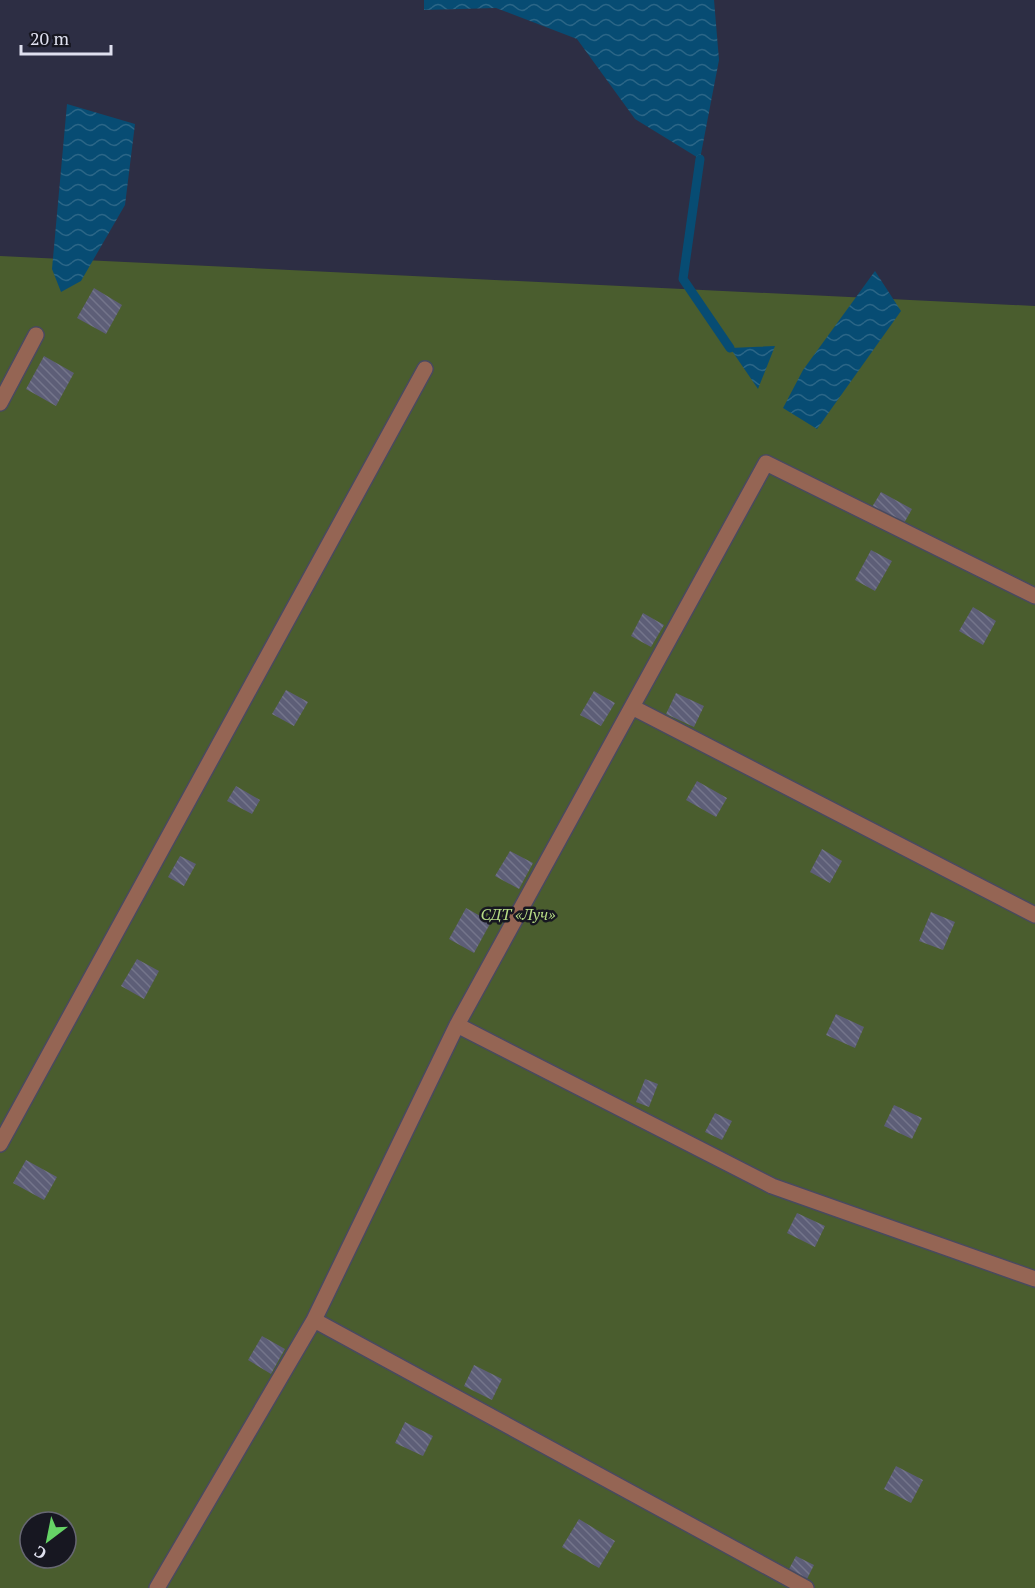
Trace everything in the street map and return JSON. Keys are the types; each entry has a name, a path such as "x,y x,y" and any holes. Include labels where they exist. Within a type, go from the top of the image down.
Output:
{"lane":[{"path":"0,403 36,335"},
{"path":"0,1144 425,369"},
{"path":"157,1588 314,1320 456,1025 766,463 1035,596"},
{"path":"632,707 1035,915"},
{"path":"456,1025 772,1186 1035,1279"},
{"path":"314,1320 806,1588"}],"green space":[{"name":"СДТ «Луч»","path":"0,256 1035,306 1035,1588 0,1588"}],"water":[{"path":"424,0 714,0 719,60 700,159 635,119 577,39 496,8 424,10"},
{"path":"67,104 135,124 125,205 81,281 61,292 52,269"},
{"path":"875,271 901,311 817,429 783,408 803,370"},
{"path":"775,346 758,389 730,348"}],"building":[{"path":"94,288 122,305 106,334 77,318"},
{"path":"44,356 74,373 56,406 26,389"},
{"path":"881,492 912,509 903,525 872,507"},
{"path":"871,550 892,561 875,591 855,580"},
{"path":"973,607 996,621 983,645 959,631"},
{"path":"643,613 664,625 651,647 631,636"},
{"path":"286,690 308,702 294,726 272,714"},
{"path":"594,691 615,703 601,726 580,715"},
{"path":"676,693 704,706 694,727 666,714"},
{"path":"697,781 727,798 716,817 686,800"},
{"path":"236,786 260,800 252,814 227,801"},
{"path":"822,849 842,861 830,883 810,872"},
{"path":"510,851 533,863 519,889 495,876"},
{"path":"180,856 196,864 184,886 168,877"},
{"path":"466,908 491,922 474,953 449,939"},
{"path":"931,912 955,922 943,950 919,941"},
{"path":"137,959 159,971 144,999 121,986"},
{"path":"836,1014 864,1027 855,1048 826,1035"},
{"path":"645,1079 658,1084 649,1107 636,1102"},
{"path":"894,1105 922,1118 912,1139 884,1126"},
{"path":"715,1113 732,1121 722,1140 705,1132"},
{"path":"26,1160 57,1177 44,1200 13,1183"},
{"path":"797,1213 825,1226 815,1247 787,1233"},
{"path":"262,1336 285,1349 271,1374 248,1360"},
{"path":"474,1365 502,1379 492,1400 464,1386"},
{"path":"405,1422 433,1436 423,1456 395,1443"},
{"path":"896,1466 923,1480 911,1503 884,1489"},
{"path":"579,1519 615,1541 599,1568 562,1547"},
{"path":"796,1556 814,1565 806,1581 788,1571"}],"waterway":[{"path":"700,159 683,279 730,348"}]}
